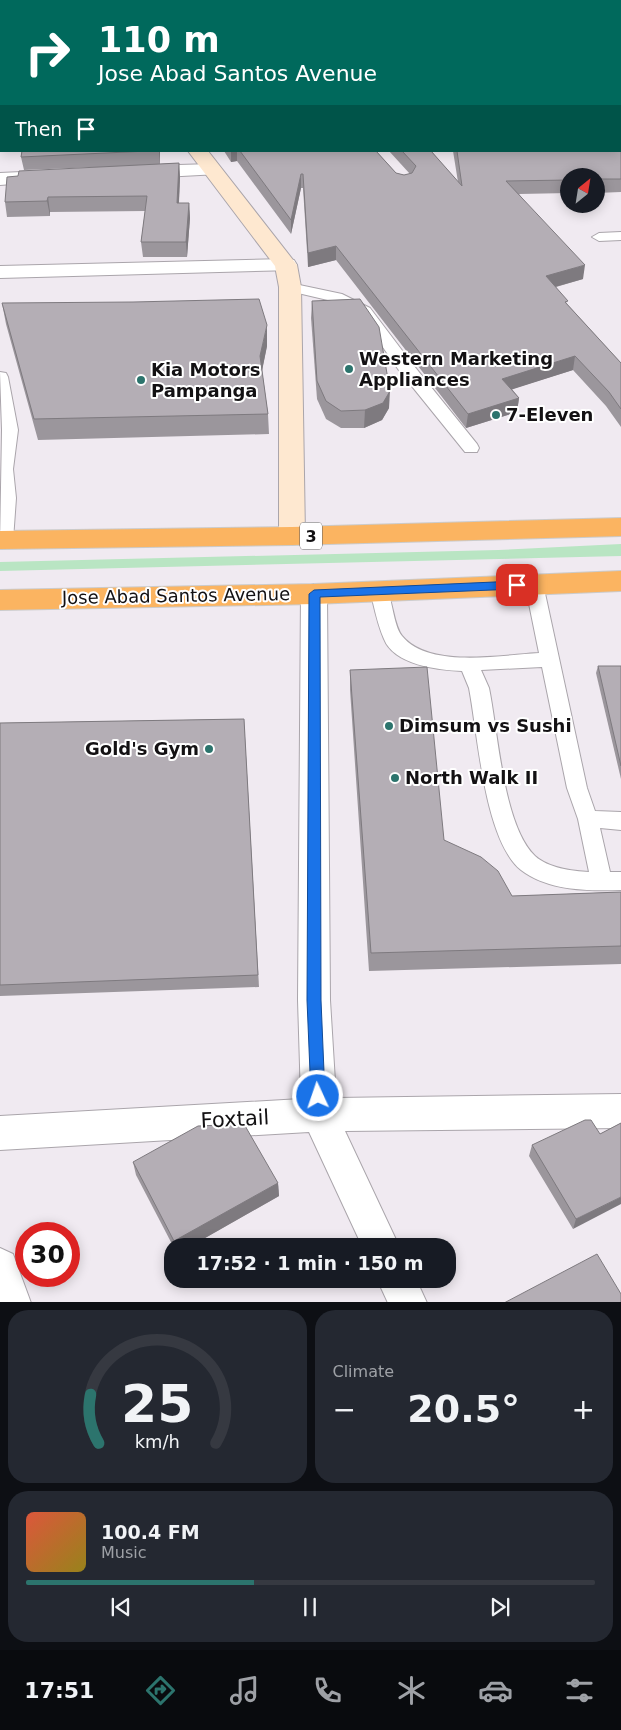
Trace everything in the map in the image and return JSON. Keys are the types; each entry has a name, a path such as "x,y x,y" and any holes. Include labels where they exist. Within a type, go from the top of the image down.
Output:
{"highway":[{"name":"3","path":"2,540 292,536 621,527"},
{"name":"Jose Abad Santos Avenue","path":"0,600 314,594 621,581"}],"main road":[{"path":"199,152 288,276 292,536"}],"street":[{"path":"125,173 212,170"},
{"path":"0,179 58,176"},
{"path":"0,272 288,276"},
{"path":"314,594 314,1000 319,1115 377,1238"},
{"name":"Foxtail","path":"0,1133 319,1115 621,1111"},
{"path":"0,1267 12,1302"},
{"path":"401,1288 408,1302"}],"lane":[{"path":"600,237 621,236"},
{"path":"288,276 365,311 410,372 471,448"},
{"path":"0,377 10,430 3,464 8,482 2,540"},
{"path":"468,664 479,686 501,816 513,844 528,862 555,876 612,881 577,788 534,584"},
{"path":"378,590 393,640 413,656 437,663 468,664 550,659"},
{"path":"588,819 621,821"}],"green space":[{"path":"621,544 621,556 0,571 0,562 498,550"}],"building":[{"path":"22,152 127,152 21,157"},
{"path":"241,152 377,152 396,173 404,175 412,173 416,166 403,152 432,152 462,186 457,152 621,152 621,179 605,179 605,168 560,168 560,180 506,181 585,265 546,276 568,301 565,302 621,363 621,409 609,392 575,356 502,379 519,398 468,414 336,246 308,253 303,174 301,174 291,220"},
{"path":"179,163 177,203 189,203 186,242 141,242 147,196 48,197 47,201 5,202 7,177 18,176 19,171"},
{"name":"Kia Motors Pampanga","path":"259,299 267,325 260,356 268,414 34,419 2,303 133,302"},
{"name":"Western Marketing Appliances","path":"360,299 379,327 390,391 383,403 365,410 341,411 326,401 317,381 312,301"},
{"path":"598,666 621,666 621,766"},
{"name":"North Walk II","path":"427,667 444,840 481,857 498,871 512,896 621,892 621,946 371,953 350,670"},
{"path":"244,719 258,975 0,985 0,723"},
{"path":"585,1120 591,1120 600,1134 621,1123 621,1197 576,1219 532,1145"},
{"path":"244,1124 278,1183 179,1238 172,1238 133,1162 198,1126"},
{"path":"597,1254 621,1294 621,1302 506,1302"}],"place":[{"name":"Western Marketing Appliances","path":"349,369"},
{"name":"Kia Motors Pampanga","path":"141,380"},
{"name":"7-Eleven","path":"496,415"},
{"name":"Dimsum vs Sushi","path":"389,726"},
{"name":"Gold's Gym","path":"209,749"},
{"name":"North Walk II","path":"395,778"}],"route":[{"path":"318,1096 314,1000 314,594 517,585"}]}
